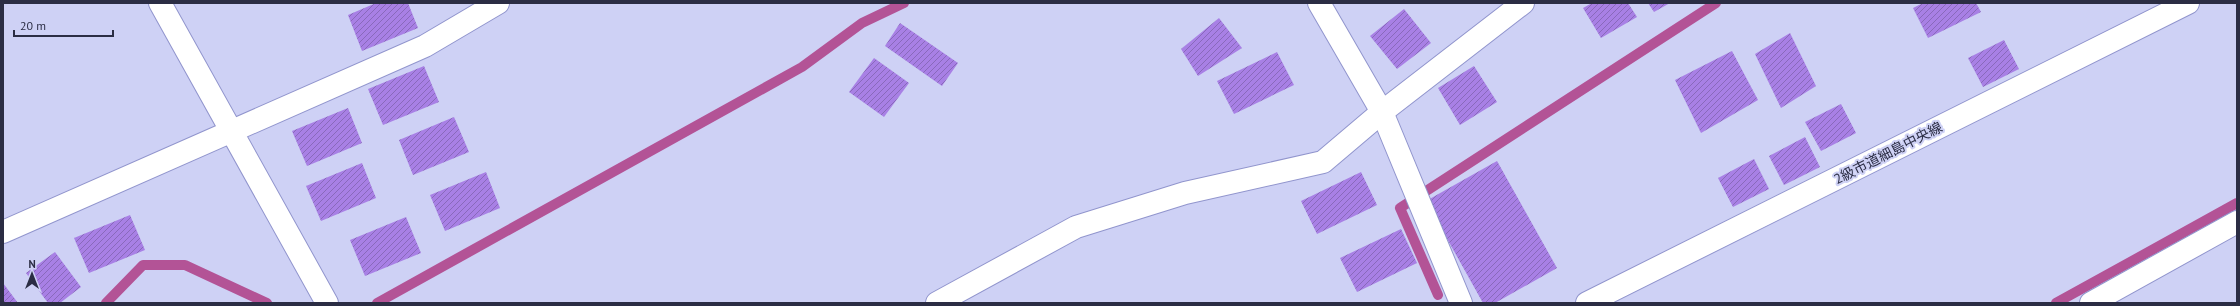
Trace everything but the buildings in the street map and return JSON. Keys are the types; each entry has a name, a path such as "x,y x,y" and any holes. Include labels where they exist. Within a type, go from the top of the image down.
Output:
{"street":[{"path":"160,3 327,303"},
{"path":"3,232 425,46 498,3"},
{"path":"1319,3 1382,112 1461,303"},
{"path":"937,303 1076,227 1185,193 1323,162 1382,112 1523,3"},
{"name":"2級市道細島中央線","path":"1587,303 2188,3"},
{"path":"2092,303 2237,222"}],"waterway":[{"path":"377,303 802,67 862,23 904,3"},
{"path":"1438,295 1400,208 1716,3"},
{"path":"2056,303 2237,203"},
{"path":"106,303 143,265 185,265 267,303"}]}
